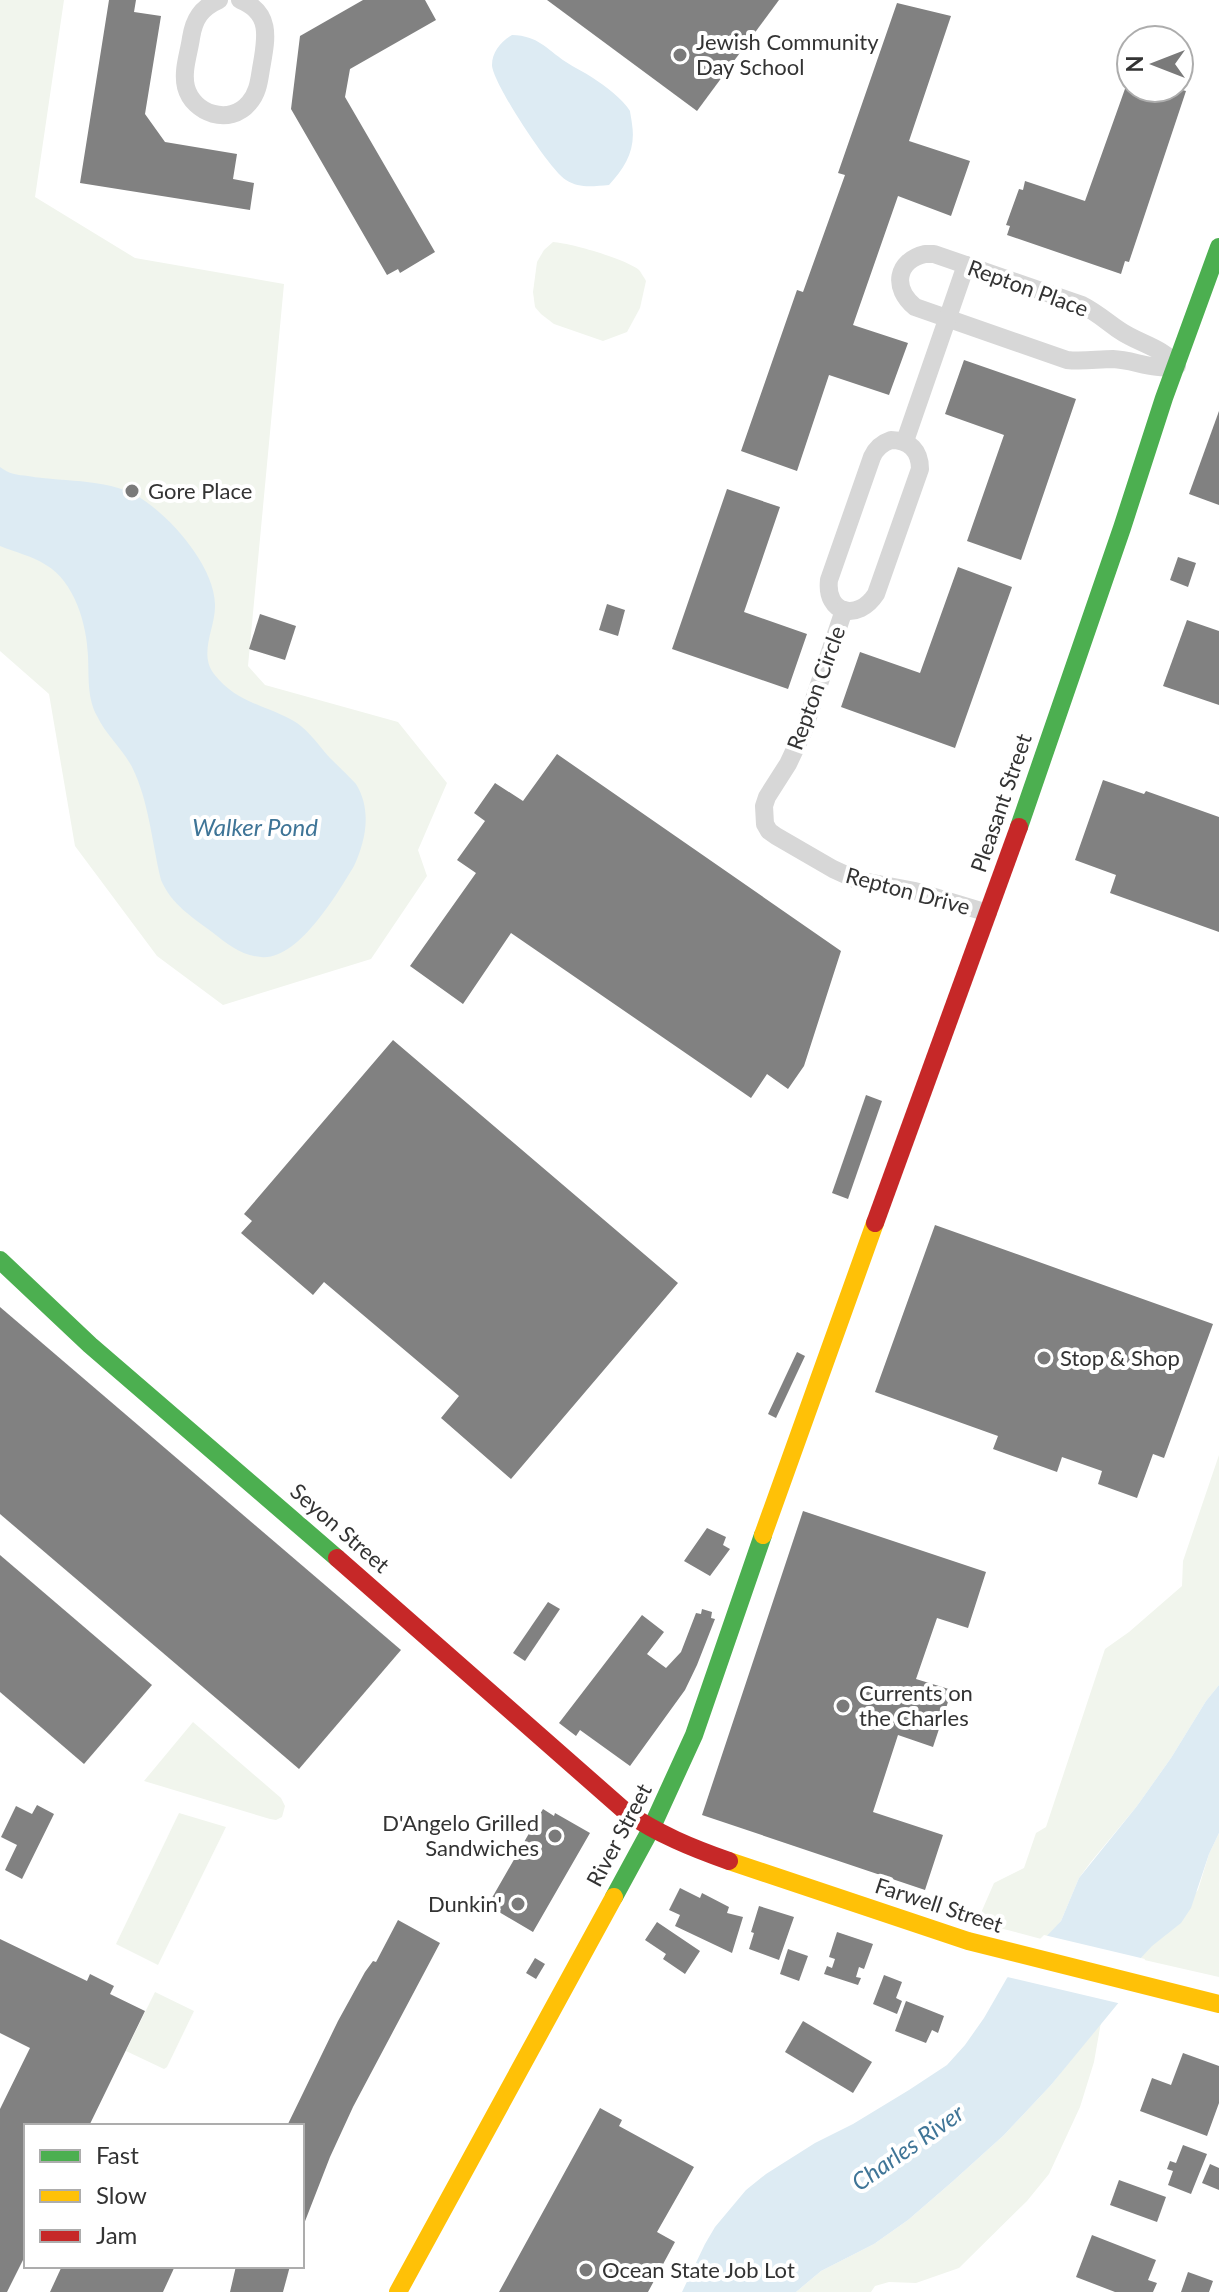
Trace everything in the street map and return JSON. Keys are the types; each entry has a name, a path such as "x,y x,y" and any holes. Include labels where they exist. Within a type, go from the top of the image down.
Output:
{"street":[{"path":"205,3 193,28 185,72 187,90 198,107 220,116 231,115 247,106 255,95 266,42 262,18 254,8 240,0"},
{"name":"Pleasant Street","path":"821,1372 988,913 1164,398 1219,247"},
{"name":"Repton Place","path":"934,254 1082,305 1120,331 1162,351 1177,366 1155,368 1110,359 1067,360 947,319 915,307 906,300 901,290 902,270 916,256 934,254"},
{"path":"905,441 966,265"},
{"name":"Repton Circle","path":"905,441 917,452 920,469 882,579 876,594 862,610 844,610 834,604 830,597 829,580 872,457 884,443 905,441"},
{"name":"Repton Circle","path":"764,806 803,732 844,610"},
{"name":"Repton Drive","path":"764,806 765,824 769,831 845,875 923,893 988,913"},
{"name":"Seyon Street","path":"0,1260 90,1345 430,1638 626,1812 651,1829"},
{"name":"River Street","path":"398,2292 651,1829 694,1735 821,1372"},
{"name":"Farwell Street","path":"651,1829 691,1848 1007,1952 1219,2004"}],"shaded area":[{"name":"Gore Place","path":"0,0 64,0 35,197 135,258 284,284 248,666 265,685 398,722 447,783 418,850 427,876 371,959 223,1005 157,956 75,846 49,694 0,651"},
{"path":"553,242 598,252 639,270 646,281 640,308 627,332 603,341 554,324 535,307 533,292 537,262"},
{"path":"1219,1455 1219,1685 1137,1806 1079,1878 1061,1921 1045,1940 977,1922 994,1883 1024,1868 1036,1833 1046,1827 1105,1649 1182,1586 1183,1561"},
{"path":"193,1722 281,1798 285,1806 282,1817 270,1819 144,1781"},
{"path":"179,1813 226,1827 158,1965 116,1944"},
{"path":"1219,1833 1219,1977 1140,1959 1198,1890"},
{"path":"155,1992 194,2011 164,2069 126,2051"},
{"path":"1101,2022 1094,2062 1080,2107 1049,2174 1027,2201 959,2268 916,2283 889,2282 875,2286 871,2292 796,2292 821,2271 874,2244 952,2182 1004,2135 1051,2085"}],"water":[{"path":"512,35 541,44 608,89 630,111 633,133 631,149 625,164 609,185 582,186 566,180 523,126 501,89 492,65 498,47"},
{"name":"Walker Pond","path":"0,467 17,475 118,488 145,501 168,520 200,560 213,590 215,613 208,657 214,674 243,698 297,723 356,784 364,804 366,825 354,866 315,924 289,948 261,957 241,952 190,915 165,889 138,780 94,709 89,687 85,631 77,604 56,572 0,546"},
{"name":"Charles River","path":"1219,1685 1219,1833 1191,1908 1181,1923 1140,1959 1120,2001 1051,2085 1004,2135 908,2220 874,2244 821,2271 796,2292 682,2292 715,2227 746,2190 815,2143 853,2124 947,2065 965,2045 1007,1978 1061,1921 1079,1878 1137,1806"}],"pier":[{"path":"1044,1935 1145,1959 1122,2004 1003,1976"}],"building":[{"path":"109,0 136,0 134,12 161,16 145,114 165,142 237,154 233,179 254,183 250,210 80,183"},
{"path":"363,0 425,0 436,20 350,69 345,97 435,252 400,273 398,269 387,275 291,109 300,36"},
{"name":"Jewish Community Day School","path":"547,0 779,0 697,111"},
{"path":"897,3 951,16 909,141 970,161 951,216 898,196 853,325 908,343 889,395 829,375 797,471 741,451 797,290 803,292 845,175 838,173"},
{"path":"1120,104 1182,104 1129,262 1125,261 1121,274 1007,235 1010,226 1006,225 1025,181 1085,201"},
{"path":"964,360 1076,399 1021,560 967,541 1004,435 945,414"},
{"path":"1219,411 1219,505 1189,494"},
{"path":"727,489 780,507 744,612 807,634 788,689 672,649"},
{"path":"1178,557 1196,563 1188,587 1170,580"},
{"path":"958,567 1012,587 955,748 841,707 860,652 920,673"},
{"path":"607,604 625,610 618,636 599,630"},
{"path":"260,614 296,626 285,660 249,649"},
{"path":"1187,620 1219,631 1219,705 1163,686"},
{"path":"557,754 841,951 804,1066 788,1089 767,1074 751,1098 511,933 463,1004 410,966 476,873 457,860 485,821 474,813 495,783 523,801"},
{"path":"1103,780 1144,794 1146,791 1219,817 1219,932 1110,893 1116,875 1075,860"},
{"path":"393,1040 678,1283 511,1479 441,1418 459,1396 324,1282 313,1295 241,1233 252,1221 244,1214"},
{"path":"866,1095 882,1101 848,1199 832,1193"},
{"name":"Stop & Shop","path":"935,1225 1213,1324 1164,1458 1153,1454 1137,1498 1098,1484 1102,1471 1062,1457 1057,1472 993,1449 998,1436 875,1392"},
{"path":"0,1307 401,1650 299,1769 0,1514"},
{"path":"797,1352 805,1356 776,1418 768,1414"},
{"name":"Currents on the Charles","path":"803,1511 986,1572 968,1628 937,1618 916,1679 952,1690 933,1747 898,1735 873,1812 943,1835 925,1890 702,1815"},
{"path":"707,1528 726,1537 723,1545 730,1549 710,1576 684,1561"},
{"path":"0,1555 152,1685 84,1764 0,1692"},
{"path":"548,1602 560,1609 525,1661 513,1653"},
{"path":"702,1609 712,1612 711,1618 715,1619 697,1665 685,1690 630,1766 580,1730 576,1736 559,1723 642,1615 664,1632 647,1654 666,1668 681,1652 696,1613 701,1614"},
{"path":"37,1805 54,1814 22,1879 5,1870 17,1845 1,1837 16,1806 32,1814"},
{"path":"543,1809 590,1833 533,1932 489,1903"},
{"path":"680,1888 700,1898 702,1893 729,1907 727,1913 743,1917 732,1953 675,1926 680,1915 669,1910"},
{"path":"759,1906 794,1917 779,1960 749,1949"},
{"path":"398,1920 440,1943 353,2107 304,2224 304,2124 288,2124 338,2021 365,1972 373,1961 376,1962"},
{"path":"657,1922 700,1951 685,1974 663,1959 666,1954 645,1940"},
{"path":"837,1932 873,1944 864,1969 859,1967 856,1977 861,1978 858,1985 824,1974 827,1966 832,1968 835,1959 829,1957"},
{"path":"0,1939 87,1981 90,1974 114,1986 110,1994 145,2011 90,2124 24,2124 24,2258 7,2292 0,2292 0,2109 30,2048 0,2033"},
{"path":"788,1949 808,1956 799,1981 780,1974"},
{"path":"535,1958 545,1964 536,1979 526,1973"},
{"path":"884,1975 902,1982 896,1998 902,2001 897,2014 873,2004"},
{"path":"906,2001 944,2016 938,2033 932,2030 926,2043 895,2031"},
{"path":"803,2021 872,2062 853,2093 785,2052"},
{"path":"1183,2053 1219,2066 1219,2103 1207,2136 1140,2111 1152,2078 1171,2085"},
{"path":"600,2108 622,2120 619,2126 694,2167 657,2232 675,2242 648,2292 499,2292"},
{"path":"1183,2145 1207,2154 1191,2194 1168,2185 1173,2171 1167,2169 1170,2161 1176,2163"},
{"path":"1210,2164 1219,2168 1219,2190 1202,2183"},
{"path":"1119,2180 1166,2197 1157,2222 1110,2205"},
{"path":"1092,2235 1156,2260 1148,2280 1157,2283 1153,2292 1115,2292 1076,2277"},
{"path":"61,2268 174,2268 163,2292 50,2292"},
{"path":"236,2268 289,2268 283,2292 230,2292"},
{"path":"1188,2272 1213,2281 1209,2292 1181,2292"}],"traffic: fast":[{"path":"1019,827 1164,398 1219,247"},
{"path":"0,1260 90,1345 337,1558"},
{"path":"614,1897 651,1829 694,1735 763,1535"}],"traffic: slow":[{"path":"763,1535 875,1223"},
{"path":"729,1861 968,1941 1219,2004"},
{"path":"398,2292 614,1897"}],"traffic: jam":[{"path":"875,1223 1019,827"},
{"path":"337,1558 626,1812 676,1840 729,1861"}],"place":[{"name":"Jewish Community Day School","path":"680,55"},
{"name":"Gore Place","path":"132,491"},
{"name":"Stop & Shop","path":"1044,1358"},
{"name":"Currents on the Charles","path":"843,1706"},
{"name":"D'Angelo Grilled Sandwiches","path":"555,1836"},
{"name":"Dunkin'","path":"518,1904"},
{"name":"Ocean State Job Lot","path":"586,2270"}]}
